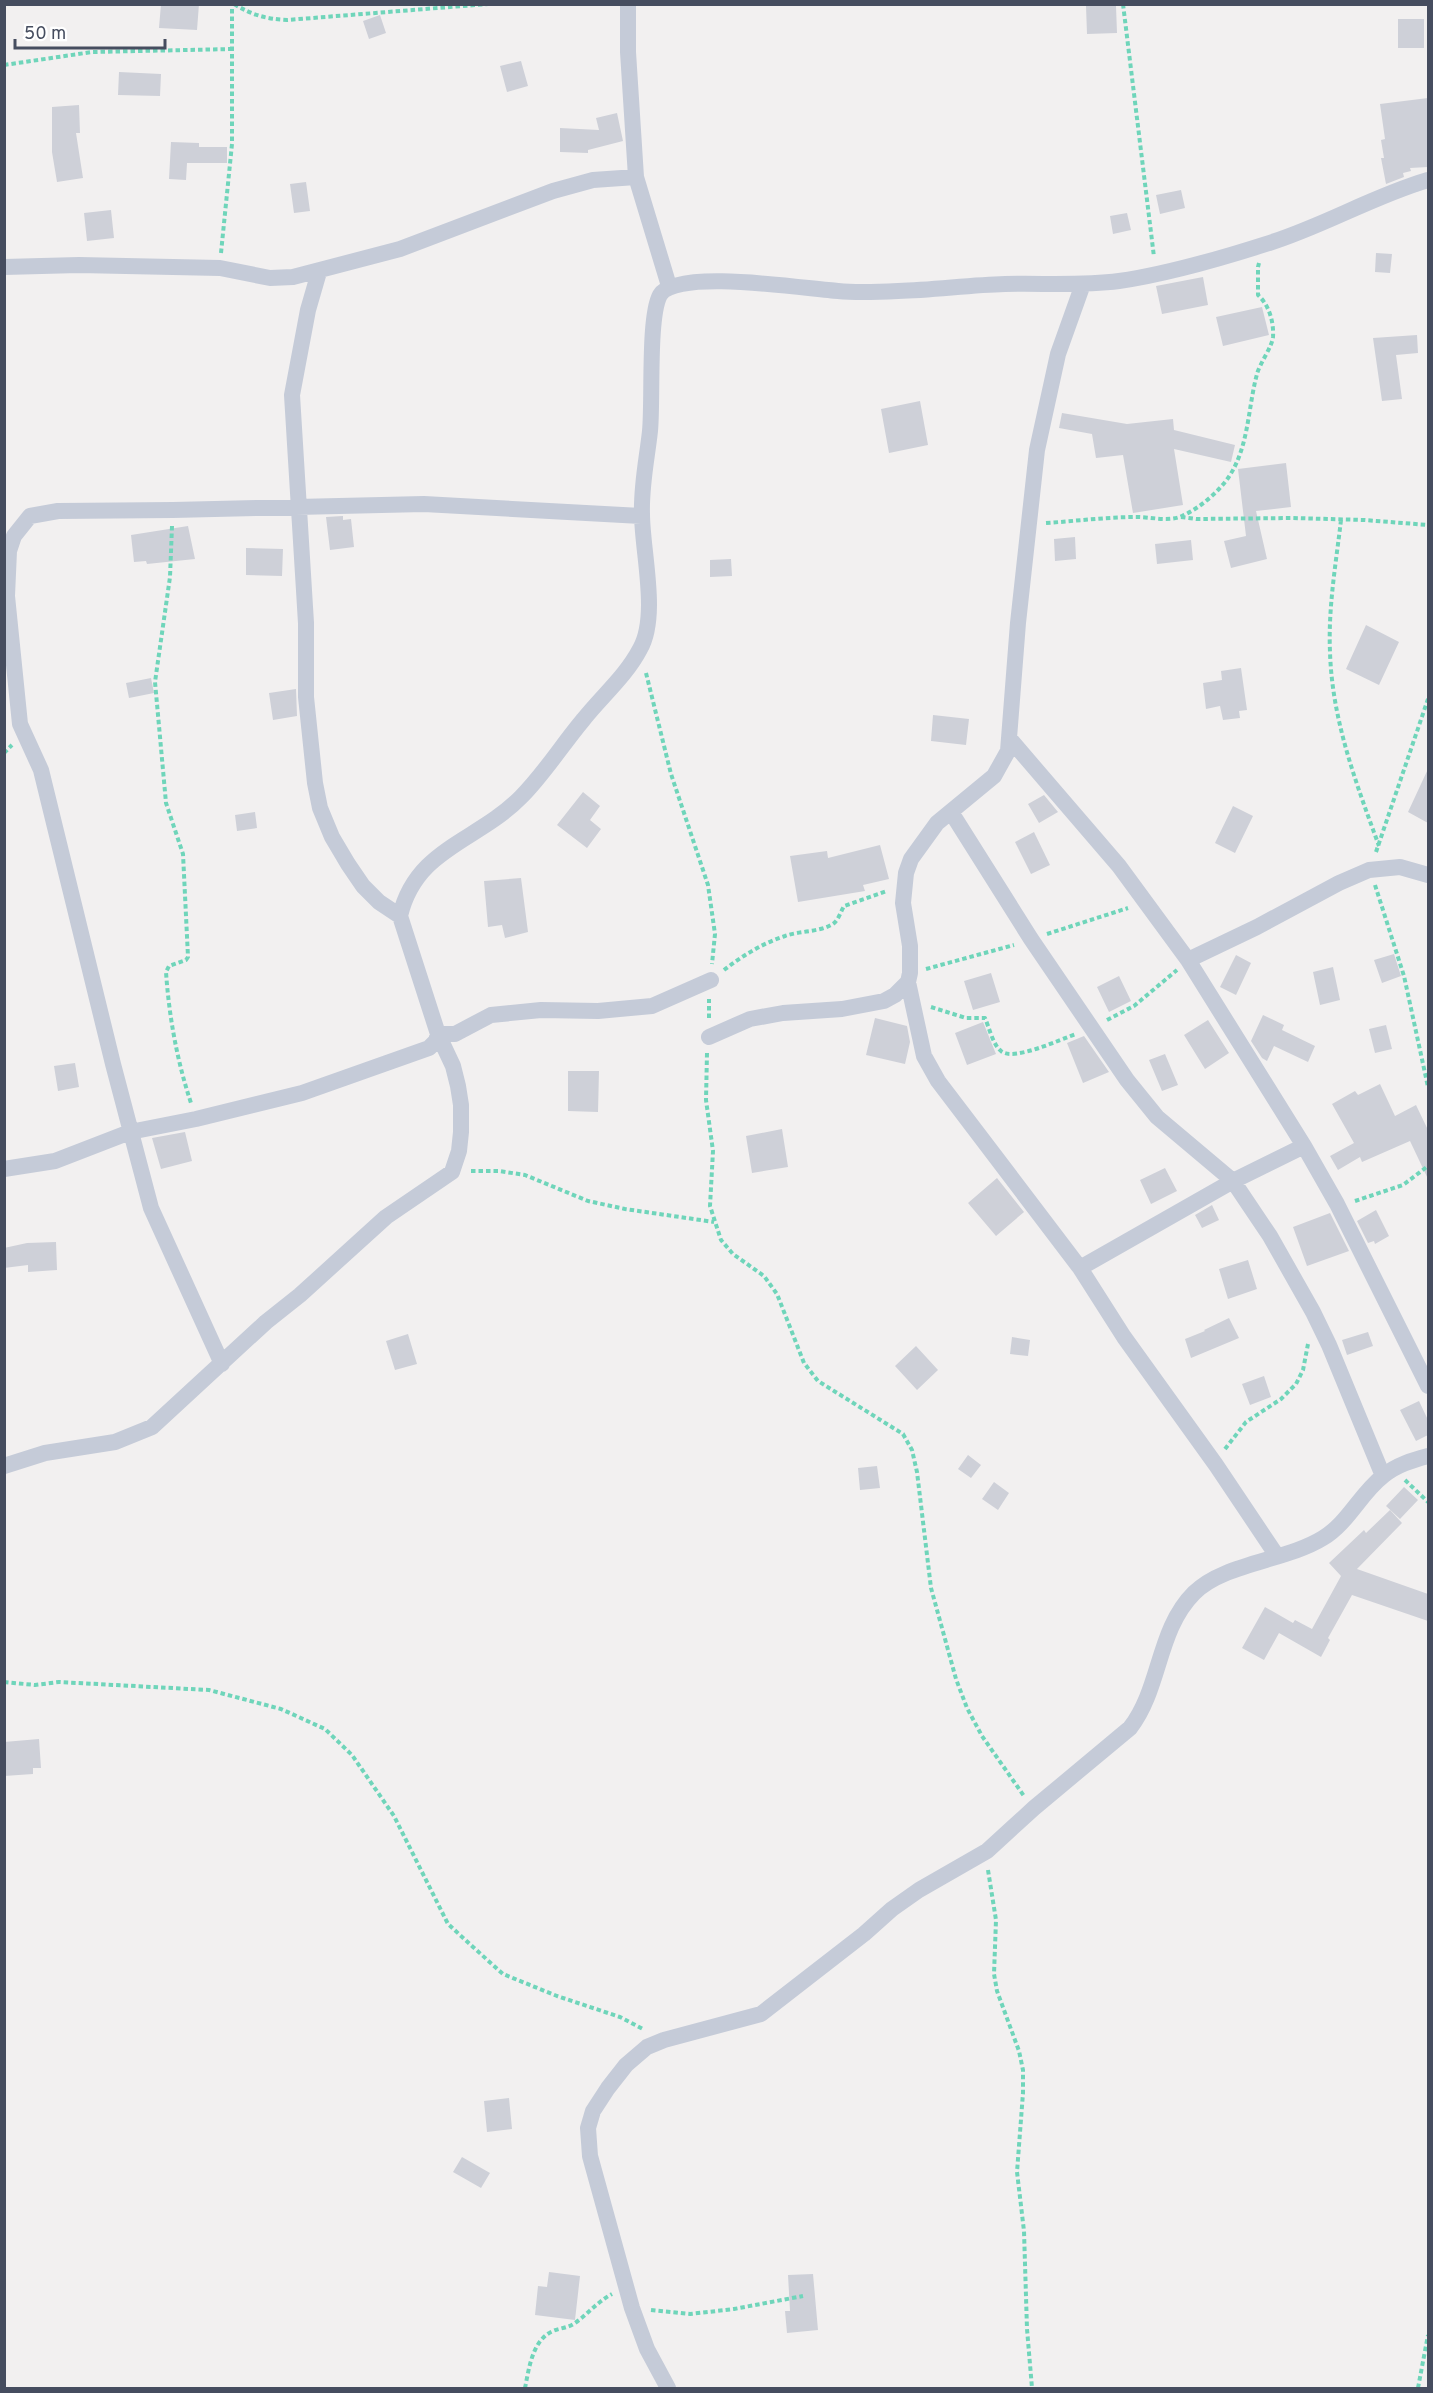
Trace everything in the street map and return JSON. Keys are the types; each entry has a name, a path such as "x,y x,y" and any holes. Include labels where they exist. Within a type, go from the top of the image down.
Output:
{"street":[{"path":"628,4 628,52 636,177 669,286"},
{"path":"4,267 79,265 220,268 270,278 293,277 320,272 400,249 554,191 593,180 636,177"},
{"path":"4,1466 45,1454 115,1442 152,1427 266,1322 323,1275 386,1217 452,1172 459,1151 461,1105 453,1066 438,1034 400,916 404,898 422,870 446,851 483,828 521,797 642,648 649,602 641,516 643,471 650,434 655,313 662,292 669,286 707,281 841,292 1122,281 1269,243 1394,190 1428,180"},
{"path":"320,272 308,310 292,395 306,623 306,696 315,783 320,808 332,837 363,886 379,902 400,916"},
{"path":"1083,284 1058,354 1036,450 1018,623 1008,751 994,776 937,823 921,842 911,859 903,885 903,903 908,931 909,978 924,1056 938,1081 1080,1268 1124,1337 1216,1465 1277,1556"},
{"path":"222,1364 151,1208 130,1132 41,770 20,724 7,596 9,551 21,524 30,516 41,512 424,504 641,516"},
{"path":"1010,738 1066,802 1146,902 1188,960 1304,1146 1337,1204 1428,1386"},
{"path":"951,812 1031,939 1127,1080 1156,1117 1233,1181 1270,1236 1312,1312 1388,1473"},
{"path":"1188,960 1276,918 1339,883 1370,870 1400,867 1428,875"},
{"path":"709,1037 750,1019 783,1013 842,1009 884,1001 895,995 909,978"},
{"path":"438,1034 455,1034 490,1015 541,1010 598,1011 652,1006 711,980"},
{"path":"4,1169 55,1161 130,1132 196,1119 325,1086 429,1048 436,1041 438,1034"},
{"path":"1080,1268 1233,1181 1304,1146"},
{"path":"668,2388 647,2349 632,2308 590,2156 588,2128 593,2111 626,2065 647,2047 663,2040 760,2014 864,1934 892,1909 919,1890 987,1851 1034,1808 1124,1733 1141,1714 1168,1634 1179,1612 1194,1593 1210,1581 1308,1546 1325,1537 1341,1524 1388,1473 1406,1462 1428,1456"}],"path":[{"path":"220,268 232,144 233,4 251,14 269,19 287,20 488,4"},
{"path":"1124,4 1156,273"},
{"path":"4,65 92,52 233,49"},
{"path":"1181,517 1204,502 1225,483 1236,464 1242,447 1258,372 1273,339 1266,303 1258,296 1257,280 1258,267 1269,243"},
{"path":"173,510 170,577 155,682 166,803 183,854 188,949 186,960 169,966 166,972 166,982 182,1078 196,1119"},
{"path":"1030,524 1138,517 1181,517 1341,520 1428,525"},
{"path":"1341,520 1331,612 1330,652 1334,694 1349,764 1379,846"},
{"path":"642,648 671,774 708,885 715,934 706,1100 713,1151 710,1206 714,1222 721,1240 733,1254 764,1276 777,1294 804,1363 818,1381 903,1434 912,1450 917,1472 931,1588 956,1678 967,1708 982,1736 1003,1769 1034,1808"},
{"path":"1428,699 1370,870 1404,976 1428,1087"},
{"path":"711,980 738,959 766,944 786,936 830,926 837,921 844,906 903,885"},
{"path":"909,978 1146,902"},
{"path":"913,1004 937,1008 966,1018 985,1018 1000,1051 1007,1054 1019,1054 1092,1028 1134,1006 1162,985 1188,960"},
{"path":"1337,1204 1355,1202 1388,1192 1412,1179 1428,1166"},
{"path":"452,1172 499,1170 525,1175 588,1201 625,1209 714,1222"},
{"path":"1216,1465 1232,1437 1246,1422 1281,1399 1296,1384 1303,1370 1312,1312"},
{"path":"1388,1473 1428,1502"},
{"path":"4,1682 35,1684 59,1682 209,1690 281,1709 325,1729 352,1755 394,1816 448,1924 503,1974 557,1996 620,2017 663,2040"},
{"path":"987,1851 990,1891 996,1920 994,1974 997,1991 1019,2051 1023,2070 1017,2172 1023,2230 1032,2388"},
{"path":"525,2388 533,2353 541,2340 551,2332 575,2323 596,2304 625,2286"},
{"path":"632,2308 690,2314 734,2310 802,2296"},
{"path":"1418,2388 1428,2335"}],"building":[{"path":"161,4 199,4 197,30 159,28"},
{"path":"1086,6 1116,6 1117,33 1087,34"},
{"path":"380,15 386,33 369,39 363,21"},
{"path":"1398,19 1424,19 1424,48 1398,48"},
{"path":"521,61 528,86 507,92 500,66"},
{"path":"119,72 161,74 160,96 118,95"},
{"path":"1428,98 1428,167 1410,168 1411,171 1403,173 1404,177 1386,184 1381,158 1384,158 1381,140 1385,139 1380,104"},
{"path":"79,105 80,133 76,133 83,178 57,182 52,152 52,107"},
{"path":"617,113 623,141 588,150 588,153 560,152 560,128 599,130 596,118"},
{"path":"171,142 199,143 199,147 227,147 227,163 187,163 186,180 169,179"},
{"path":"306,182 310,211 294,213 290,184"},
{"path":"1181,190 1185,208 1160,214 1156,195"},
{"path":"111,210 114,238 87,241 84,213"},
{"path":"1127,213 1131,230 1113,234 1110,216"},
{"path":"1376,253 1392,254 1390,273 1375,272"},
{"path":"1203,277 1208,305 1162,314 1156,286"},
{"path":"1262,307 1269,335 1223,346 1216,317"},
{"path":"1417,335 1418,353 1396,355 1402,399 1382,401 1373,338"},
{"path":"920,401 928,445 889,453 881,409"},
{"path":"1062,413 1127,424 1173,419 1174,430 1235,445 1231,462 1174,449 1183,505 1133,513 1123,455 1096,458 1092,434 1059,428"},
{"path":"1286,463 1291,507 1256,511 1267,559 1231,568 1224,541 1246,536 1238,469"},
{"path":"343,516 343,520 351,519 354,547 330,550 326,517"},
{"path":"188,526 195,559 147,564 146,561 134,562 131,535"},
{"path":"1075,537 1076,559 1055,561 1054,539"},
{"path":"1191,540 1193,560 1157,564 1155,544"},
{"path":"246,548 283,549 282,576 246,575"},
{"path":"731,559 732,576 710,577 710,560"},
{"path":"1366,625 1399,642 1379,685 1346,669"},
{"path":"1241,668 1247,710 1239,711 1240,718 1223,720 1220,706 1206,709 1203,683 1222,680 1221,671"},
{"path":"151,678 154,693 129,698 126,683"},
{"path":"296,689 297,716 273,720 269,693"},
{"path":"933,715 969,719 966,745 931,741"},
{"path":"1428,769 1428,823 1408,812"},
{"path":"583,792 600,806 590,820 601,829 587,848 557,825"},
{"path":"1044,795 1058,812 1039,823 1028,804"},
{"path":"1233,806 1253,816 1235,853 1215,843"},
{"path":"255,812 257,828 237,831 235,815"},
{"path":"1034,832 1050,865 1031,874 1015,842"},
{"path":"880,845 889,879 863,885 865,891 798,902 790,856 827,851 828,858"},
{"path":"521,878 528,932 505,938 502,925 488,927 484,881"},
{"path":"1394,954 1401,976 1382,983 1374,960"},
{"path":"1236,955 1251,963 1236,995 1220,987"},
{"path":"1333,967 1340,1000 1320,1005 1313,972"},
{"path":"991,973 1000,1002 973,1010 964,981"},
{"path":"1119,976 1131,1001 1109,1012 1097,987"},
{"path":"1263,1015 1284,1025 1282,1030 1315,1046 1308,1062 1274,1046 1267,1061 1262,1058 1251,1041"},
{"path":"875,1018 907,1026 910,1042 905,1064 866,1055"},
{"path":"1208,1020 1229,1053 1205,1069 1184,1035"},
{"path":"983,1022 996,1054 967,1065 955,1033"},
{"path":"1386,1025 1392,1049 1375,1053 1369,1029"},
{"path":"1084,1036 1109,1072 1083,1083 1067,1043"},
{"path":"1165,1054 1178,1085 1162,1091 1149,1060"},
{"path":"75,1063 79,1087 58,1091 54,1066"},
{"path":"568,1071 599,1071 598,1112 568,1111"},
{"path":"1380,1084 1395,1116 1416,1105 1428,1130 1428,1179 1410,1141 1362,1162 1360,1157 1338,1170 1330,1156 1354,1143 1332,1104 1355,1091 1358,1095"},
{"path":"782,1129 788,1167 752,1173 746,1136"},
{"path":"185,1132 192,1161 161,1169 152,1138"},
{"path":"1165,1168 1177,1191 1151,1204 1140,1180"},
{"path":"997,1178 1024,1212 996,1236 968,1203"},
{"path":"1212,1205 1219,1220 1202,1228 1195,1215"},
{"path":"1376,1210 1389,1236 1375,1244 1374,1241 1368,1243 1357,1221"},
{"path":"1330,1213 1349,1251 1307,1266 1293,1227"},
{"path":"56,1242 57,1270 28,1272 28,1265 4,1268 4,1248 27,1243"},
{"path":"1248,1260 1257,1289 1228,1299 1219,1269"},
{"path":"1229,1318 1239,1338 1191,1358 1185,1339"},
{"path":"1368,1332 1373,1346 1347,1355 1342,1340"},
{"path":"408,1334 417,1364 395,1370 386,1341"},
{"path":"1012,1337 1030,1340 1028,1356 1010,1354"},
{"path":"916,1346 938,1370 917,1390 895,1366"},
{"path":"1264,1376 1271,1397 1250,1405 1242,1384"},
{"path":"1419,1401 1428,1420 1428,1435 1416,1441 1400,1410"},
{"path":"968,1455 981,1465 971,1478 958,1469"},
{"path":"877,1466 880,1488 860,1490 858,1468"},
{"path":"994,1482 1009,1493 998,1510 982,1499"},
{"path":"1404,1487 1418,1500 1400,1519 1386,1506"},
{"path":"1390,1510 1402,1523 1357,1569 1428,1594 1428,1621 1352,1595 1328,1638 1330,1640 1321,1657 1279,1633 1264,1660 1242,1648 1265,1607 1293,1623 1295,1620 1312,1629 1341,1576 1329,1563 1364,1530 1366,1533"},
{"path":"39,1739 41,1768 33,1768 33,1774 4,1776 4,1742"},
{"path":"509,2098 512,2129 487,2132 484,2101"},
{"path":"462,2157 490,2173 481,2188 453,2172"},
{"path":"549,2272 580,2276 575,2320 535,2315 538,2286 547,2287"},
{"path":"813,2274 818,2330 787,2333 785,2311 790,2311 788,2275"}]}
